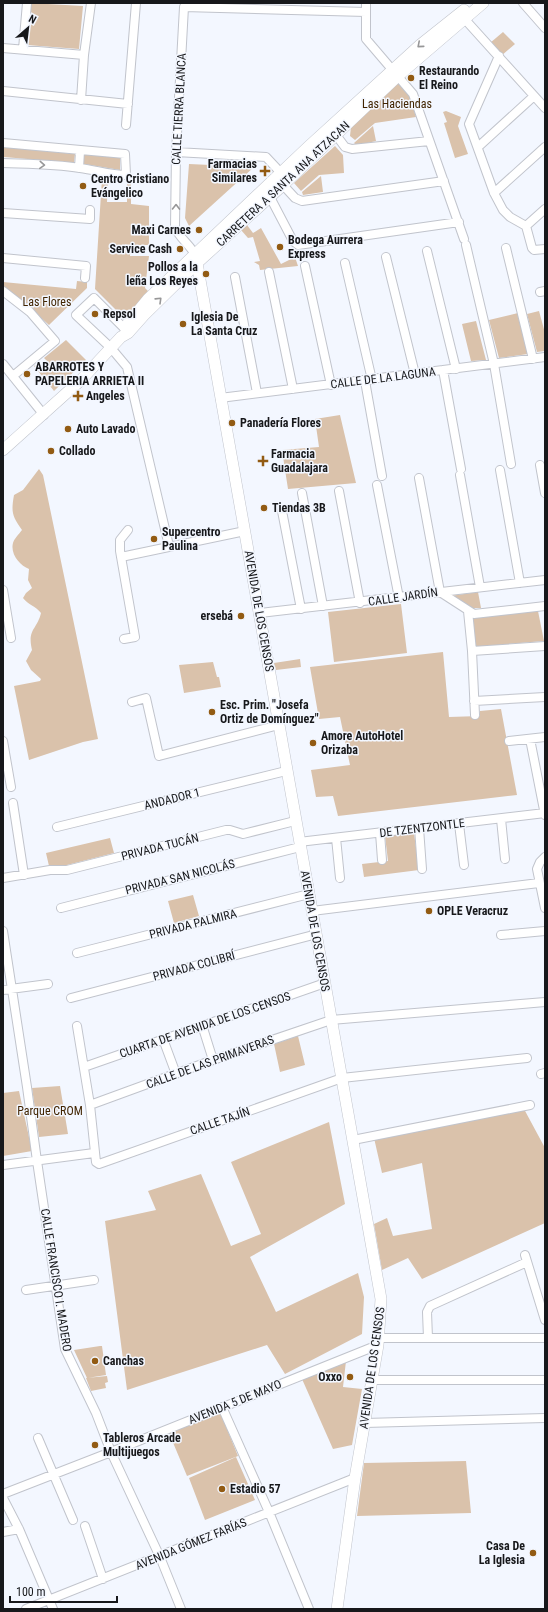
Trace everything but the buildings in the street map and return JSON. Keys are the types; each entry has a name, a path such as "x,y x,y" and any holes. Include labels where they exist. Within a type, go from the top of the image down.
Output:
{"street":[{"path":"23,49 27,3"},
{"path":"81,100 84,55 91,3"},
{"path":"126,124 136,3"},
{"path":"366,3 366,39 413,94 459,222 494,364 511,464"},
{"name":"CARRETERA A SANTA ANA ATZACAN","path":"462,16 472,3"},
{"name":"CARRETERA A SANTA ANA ATZACAN","path":"124,333 143,304 283,185 336,135 396,73 420,45 483,3"},
{"path":"523,3 545,28"},
{"name":"CALLE TIERRA BLANCA","path":"196,258 177,231 176,226 176,152 184,6 366,12"},
{"path":"462,16 545,108"},
{"path":"3,48 84,55"},
{"path":"499,56 469,124 494,193 503,210 510,217 526,226 532,248 537,251 545,249"},
{"name":"CARRETERA A SANTA ANA ATZACAN","path":"3,450 44,415 124,333 183,277 196,258 281,173 396,73"},
{"path":"3,91 128,104"},
{"path":"478,147 534,96"},
{"path":"336,135 345,146 352,149 429,141"},
{"path":"3,143 125,154 126,175 112,175 101,171 79,168 3,163"},
{"path":"494,193 545,147"},
{"path":"79,168 80,151"},
{"path":"176,152 266,157 281,173"},
{"path":"283,185 295,198 302,201 444,181"},
{"path":"270,197 293,241 298,245 459,222"},
{"path":"526,226 545,209"},
{"path":"3,213 90,219 90,210"},
{"path":"506,248 533,359"},
{"path":"427,251 456,369"},
{"path":"386,257 415,374"},
{"path":"3,258 86,266 85,278"},
{"name":"AVENIDA DE LOS CENSOS","path":"196,258 381,1300 378,1341 355,1478 337,1609"},
{"path":"345,263 369,380 382,476"},
{"path":"305,266 331,385"},
{"path":"269,272 293,389"},
{"path":"183,277 194,275 201,285"},
{"path":"235,277 257,393"},
{"path":"3,291 30,312 55,341 13,376"},
{"path":"124,333 94,298 76,315 111,348 127,367 170,546"},
{"name":"CALLE DE LA LAGUNA","path":"220,398 533,359 545,359"},
{"path":"3,364 44,415"},
{"path":"443,370 480,587"},
{"path":"540,465 545,493"},
{"path":"500,470 520,583"},
{"path":"419,478 440,592 474,614 545,606"},
{"path":"377,485 399,598"},
{"path":"339,491 360,603"},
{"path":"302,493 323,606"},
{"path":"282,511 301,609"},
{"path":"124,639 135,637 121,557 120,540 128,530"},
{"path":"121,557 245,532"},
{"name":"CALLE JARDÍN","path":"260,614 545,580"},
{"path":"3,590 11,638"},
{"path":"468,611 472,651 475,715"},
{"path":"472,651 545,646"},
{"path":"474,701 545,697"},
{"path":"132,702 146,698 159,756 279,725"},
{"path":"509,741 545,737"},
{"path":"530,739 545,814"},
{"path":"3,741 5,767 11,787"},
{"name":"ANDADOR 1","path":"57,826 286,770"},
{"path":"13,804 24,875"},
{"name":"DE TZENTZONTLE","path":"300,844 336,838 545,814"},
{"path":"501,819 505,859"},
{"name":"PRIVADA TUCÁN","path":"3,878 50,870 67,870 226,830 244,834 296,821"},
{"path":"459,824 464,865"},
{"path":"419,828 422,869"},
{"path":"380,833 382,860"},
{"path":"336,838 340,878"},
{"name":"PRIVADA SAN NICOLÁS","path":"60,908 300,844"},
{"path":"545,857 540,862 538,869 539,883 545,908"},
{"path":"312,911 539,883"},
{"name":"PRIVADA PALMIRA","path":"78,953 309,894"},
{"name":"CALLE FRANCISCO I. MADERO","path":"3,931 7,989 28,1087 37,1161 57,1286 65,1349 96,1413 111,1452 160,1557 181,1609"},
{"path":"501,935 545,931"},
{"name":"PRIVADA COLIBRÍ","path":"71,998 317,934"},
{"name":"CUARTA DE AVENIDA DE LOS CENSOS","path":"84,1067 325,983"},
{"path":"7,989 48,984"},
{"name":"CALLE DE LAS PRIMAVERAS","path":"90,1105 213,1060 331,1020 545,1002"},
{"path":"202,1025 213,1060"},
{"path":"3,1165 94,1153 90,1105 77,1026"},
{"path":"163,1039 176,1074"},
{"name":"CALLE TAJÍN","path":"94,1153 98,1164 342,1078 527,1058"},
{"path":"353,1140 530,1105"},
{"path":"428,1338 427,1312 430,1306 526,1259 545,1320"},
{"path":"26,1290 94,1280"},
{"path":"378,1341 428,1338 545,1338"},
{"name":"AVENIDA 5 DE MAYO","path":"3,1499 52,1474 222,1407 378,1341"},
{"path":"372,1380 545,1380"},
{"path":"222,1407 269,1512 309,1609"},
{"path":"365,1423 545,1418"},
{"path":"38,1438 52,1474 73,1520"},
{"name":"AVENIDA GÓMEZ FARÍAS","path":"26,1609 160,1557 355,1478"},
{"path":"3,1499 19,1529 53,1609"},
{"path":"85,1526 103,1579"},
{"path":"3,1532 19,1529"}],"green space":[{"path":"30,3 83,6 79,49 27,45"},
{"path":"503,32 515,44 501,56 490,43"},
{"name":"Las Haciendas","path":"399,82 409,93 416,117 375,123 355,140 350,136 351,127"},
{"path":"446,111 461,117 458,126 468,154 455,158 444,123 447,122 443,112"},
{"path":"373,126 376,141 359,145 354,143"},
{"path":"335,146 343,155 344,173 319,175 301,191 294,183"},
{"path":"3,147 75,154 74,163 4,157"},
{"path":"84,153 120,156 120,170 84,164"},
{"path":"189,164 254,167 189,226 185,218"},
{"path":"321,176 323,192 303,195 302,192"},
{"path":"102,178 108,179 107,202 127,202 127,183 131,183 131,204 149,206 149,245 131,245 130,256 149,256 145,288 148,291 125,319 95,289"},
{"path":"247,225 253,233 261,228 281,264 295,257 298,266 260,270 259,265 254,262 260,261 253,237 248,238 241,230"},
{"name":"Las Flores","path":"77,281 87,282 87,288 49,325 20,299 3,287 3,282 76,289"},
{"path":"539,311 545,333 545,351 537,352 527,314"},
{"path":"518,313 528,354 499,358 489,320"},
{"path":"476,321 486,360 471,361 462,324"},
{"path":"66,340 86,360 54,391 34,366 37,364 43,366 48,362 44,358"},
{"path":"340,415 356,483 288,489 282,450 319,447 315,419"},
{"path":"39,469 43,475 98,739 83,742 29,760 14,686 40,681 41,679 31,670 26,661 32,650 31,638 41,613 23,598 32,588 28,580 29,569 16,559 12,547 15,538 22,530 14,517 13,506 14,495 23,490"},
{"path":"478,592 481,608 472,608 450,596"},
{"path":"401,604 407,653 334,662 328,612"},
{"path":"538,611 544,641 474,647 471,616"},
{"path":"443,652 449,717 480,716 480,711 501,709 517,795 338,816 333,796 316,797 311,770 350,765 340,717 319,719 310,667"},
{"path":"300,659 301,667 276,670 274,663"},
{"path":"213,662 221,687 184,693 179,665"},
{"path":"414,833 419,870 364,877 362,864 388,861 385,836"},
{"path":"110,838 114,853 67,865 49,866 46,853"},
{"path":"193,895 199,916 174,923 168,901"},
{"path":"298,1036 305,1065 280,1072 274,1044"},
{"name":"Parque CROM","path":"60,1086 68,1134 39,1137 32,1088"},
{"path":"19,1091 32,1151 3,1156 3,1093"},
{"path":"524,1109 545,1148 545,1223 422,1279 408,1258 382,1270 374,1224 387,1218 393,1236 432,1229 422,1163 382,1173 374,1138"},
{"path":"329,1122 345,1204 250,1257 276,1312 358,1273 364,1297 362,1334 285,1374 267,1345 127,1390 105,1221 156,1210 148,1191 201,1174 231,1246 261,1234 231,1162"},
{"name":"Canchas","path":"102,1346 106,1375 87,1378 74,1350"},
{"path":"346,1361 343,1387 362,1389 352,1445 333,1449 302,1379"},
{"path":"107,1376 108,1382 105,1383 106,1388 91,1391 86,1378"},
{"path":"220,1412 238,1456 187,1476 169,1433"},
{"name":"Estadio 57","path":"236,1457 255,1500 205,1520 189,1478"},
{"path":"466,1461 471,1513 357,1516 364,1463"}],"place":[{"name":"Restaurando El Reino","path":"411,78"},
{"name":"Farmacias Similares","path":"265,171"},
{"name":"Centro Cristiano Evángelico","path":"83,186"},
{"name":"Maxi Carnes","path":"199,230"},
{"name":"Bodega Aurrera Express","path":"280,247"},
{"name":"Service Cash","path":"180,249"},
{"name":"Pollos a la leña Los Reyes","path":"206,274"},
{"name":"Repsol","path":"95,314"},
{"name":"Iglesia De La Santa Cruz","path":"183,324"},
{"name":"ABARROTES Y PAPELERIA ARRIETA II","path":"27,374"},
{"name":"Angeles","path":"78,396"},
{"name":"Panadería Flores","path":"232,423"},
{"name":"Auto Lavado","path":"68,429"},
{"name":"Collado","path":"51,451"},
{"name":"Farmacia Guadalajara","path":"263,461"},
{"name":"Tiendas 3B","path":"264,508"},
{"name":"Supercentro Paulina","path":"154,539"},
{"name":"ersebá","path":"241,616"},
{"name":"Esc. Prim. \"Josefa Ortiz de Domínguez\"","path":"212,712"},
{"name":"Amore AutoHotel Orizaba","path":"313,743"},
{"name":"OPLE Veracruz","path":"429,911"},
{"name":"Canchas","path":"95,1361"},
{"name":"Oxxo","path":"350,1377"},
{"name":"Tableros Arcade Multijuegos","path":"95,1445"},
{"name":"Estadio 57","path":"222,1489"},
{"name":"Casa De La Iglesia","path":"533,1553"}]}
